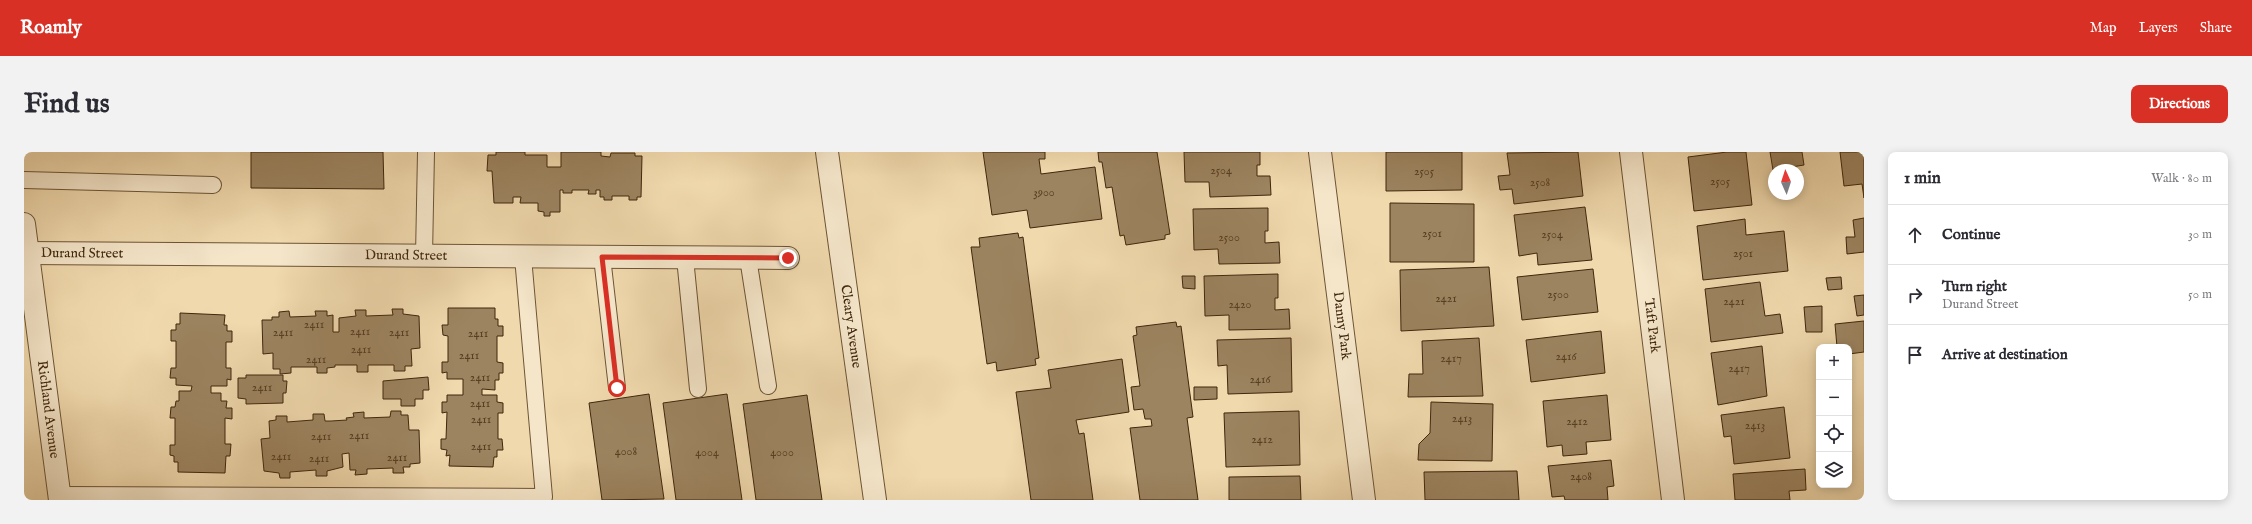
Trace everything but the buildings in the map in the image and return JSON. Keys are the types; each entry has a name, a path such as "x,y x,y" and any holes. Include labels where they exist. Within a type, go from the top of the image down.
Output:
{"street":[{"name":"Cleary Avenue","path":"827,152 875,500"},
{"name":"Danny Park","path":"1320,152 1364,500"},
{"name":"Taft Park","path":"1631,152 1673,500"},
{"name":"Richland Avenue","path":"24,224 26,253 60,498"},
{"name":"Durand Street","path":"26,253 788,258"}],"lane":[{"path":"424,256 426,152"},
{"path":"24,180 213,185"},
{"path":"60,498 544,497 523,257"},
{"path":"602,257 617,388"},
{"path":"685,258 698,389"},
{"path":"748,258 768,386"}],"route":[{"path":"617,388 602,257 788,258"}]}
